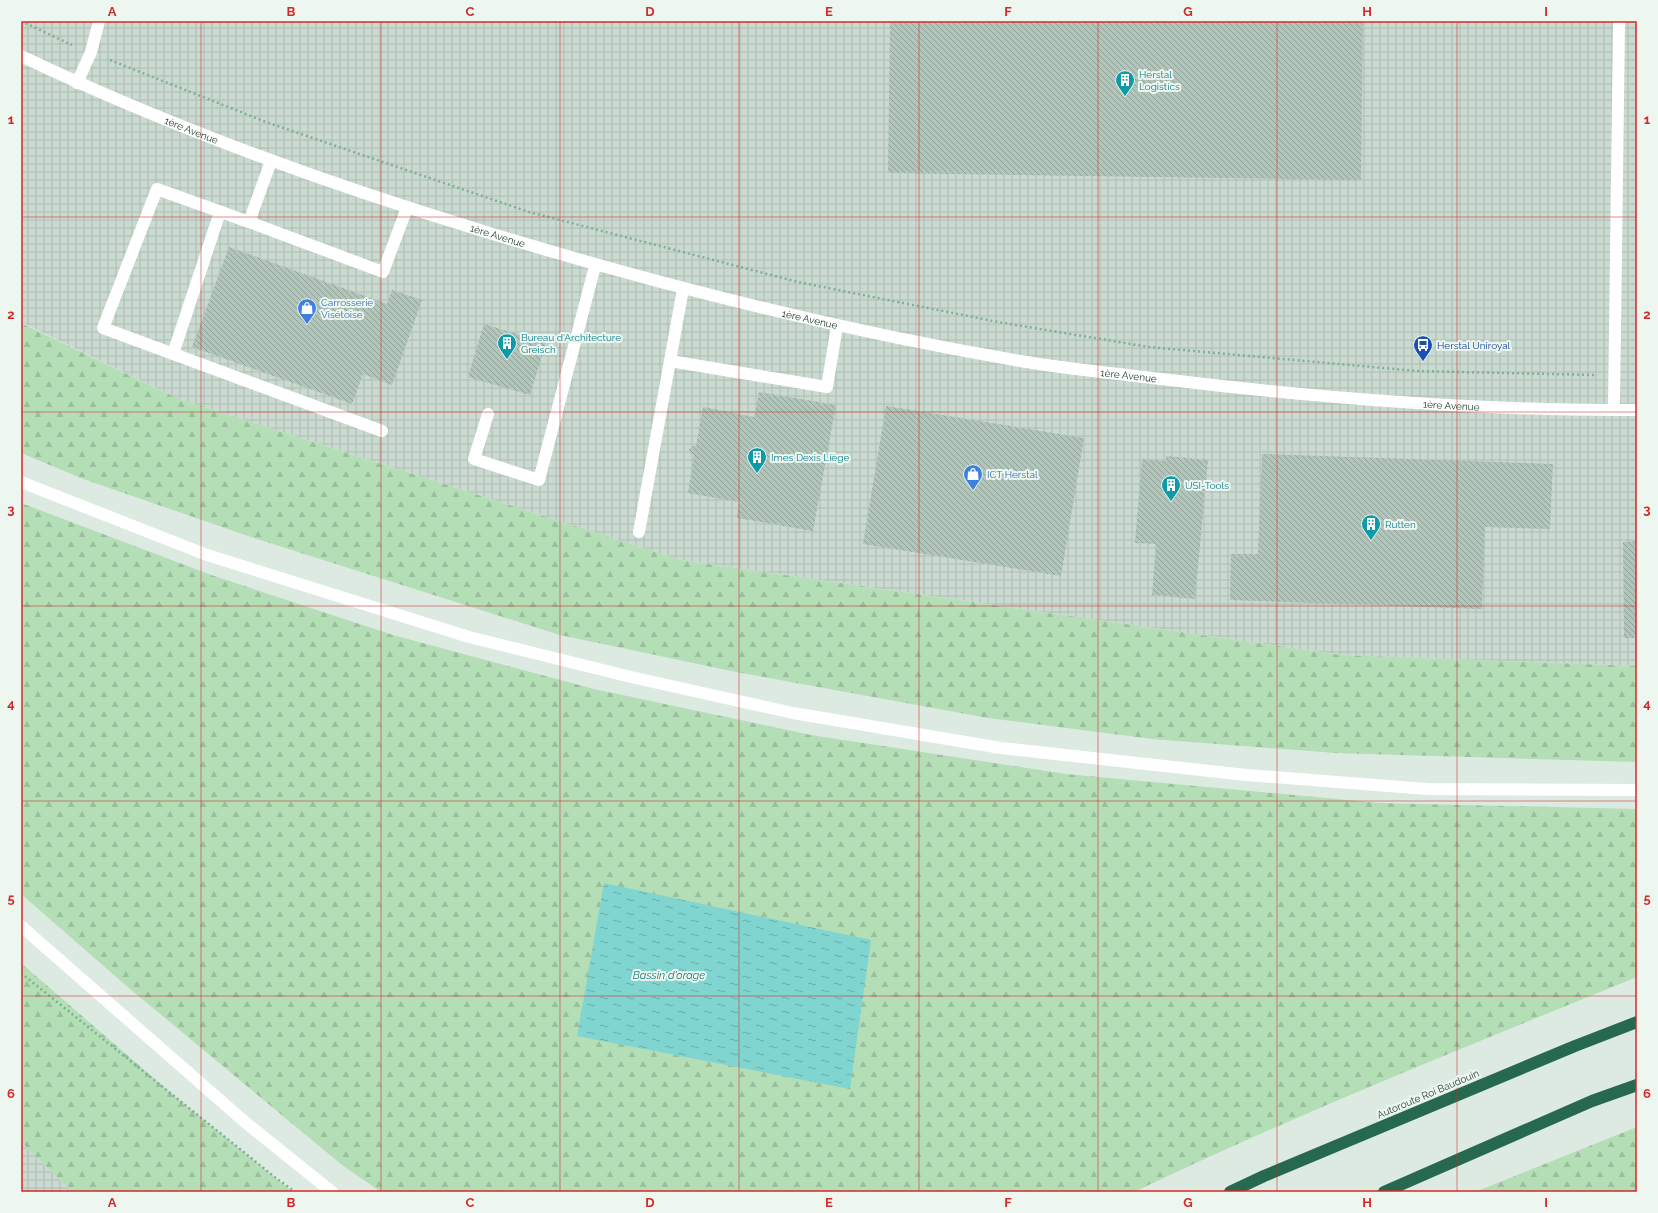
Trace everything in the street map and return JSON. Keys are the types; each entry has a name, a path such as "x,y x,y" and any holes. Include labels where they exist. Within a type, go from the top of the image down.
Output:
{"highway":[{"name":"Autoroute Roi Baudouin","path":"1230,1192 1264,1176 1568,1049 1637,1022"},
{"path":"1384,1192 1592,1101 1637,1085"}],"street":[{"path":"77,83 91,52 99,21"},
{"path":"1614,410 1616,376 1615,235 1619,21"},
{"name":"1ère Avenue","path":"21,56 77,83 271,161 407,208 595,266 837,326 1023,362 1248,390 1431,404 1637,410"},
{"path":"249,222 271,161"},
{"path":"382,431 103,328 157,189 383,272 407,208"},
{"path":"173,354 220,212"},
{"path":"488,414 474,459 539,480 595,266"},
{"path":"639,532 683,289"},
{"path":"670,361 827,387 837,326"},
{"path":"21,482 207,554 469,637 631,677 793,713 1001,748 1246,776 1427,789 1637,790"},
{"path":"21,926 245,1122 332,1192"}],"path":[{"path":"21,21 91,52 266,122 529,212 798,282 998,322 1149,346 1417,371 1616,376"},
{"path":"21,973 276,1178 296,1192"}],"shaded area":[{"path":"21,21 1637,21 1637,666 1341,655 681,560 179,399 21,322"},
{"path":"21,1142 72,1192 21,1192"}],"green space":[{"path":"21,323 179,399 681,560 1341,655 1637,666 1637,762 1335,753 1152,739 988,718 736,672 560,635 257,539 86,480 21,453"},
{"path":"21,503 214,576 393,635 594,689 811,735 1066,774 1380,803 1637,809 1637,977 1321,1107 1134,1192 381,1192 342,1165 130,989 21,894"},
{"path":"21,963 172,1094 293,1192 72,1192 21,1142"},
{"path":"1637,1127 1637,1192 1475,1192"}],"water":[{"name":"Bassin d'orage","path":"604,883 871,940 850,1089 577,1036"}],"building":[{"name":"Herstal Logistics","path":"890,21 1363,21 1361,180 888,173"},
{"name":"Carrosserie Visétoise","path":"229,247 387,304 392,290 422,300 392,385 363,374 352,404 192,347"},
{"name":"Bureau d'Architecture Greisch","path":"484,324 546,343 530,395 468,377"},
{"name":"Imes Dexis Liège","path":"759,392 836,405 813,531 737,518 739,502 688,493 694,455 690,453 689,449 696,446 703,407 754,417"},
{"name":"ICT Herstal","path":"886,406 1084,438 1061,576 863,544"},
{"name":"Rutten","path":"1262,454 1553,464 1550,529 1485,527 1482,609 1230,600 1231,554 1258,554"},
{"name":"USI-Tools","path":"1166,456 1208,460 1195,599 1152,595 1156,544 1135,543 1142,459 1166,461"},
{"path":"1637,541 1637,638 1624,638 1623,542"}],"place":[{"name":"Herstal Logistics","path":"1125,97"},
{"name":"Carrosserie Visétoise","path":"307,325"},
{"name":"Bureau d'Architecture Greisch","path":"507,360"},
{"name":"Herstal Uniroyal","path":"1423,362"},
{"name":"Imes Dexis Liège","path":"757,474"},
{"name":"ICT Herstal","path":"973,491"},
{"name":"USI-Tools","path":"1171,502"},
{"name":"Rutten","path":"1371,541"}]}
